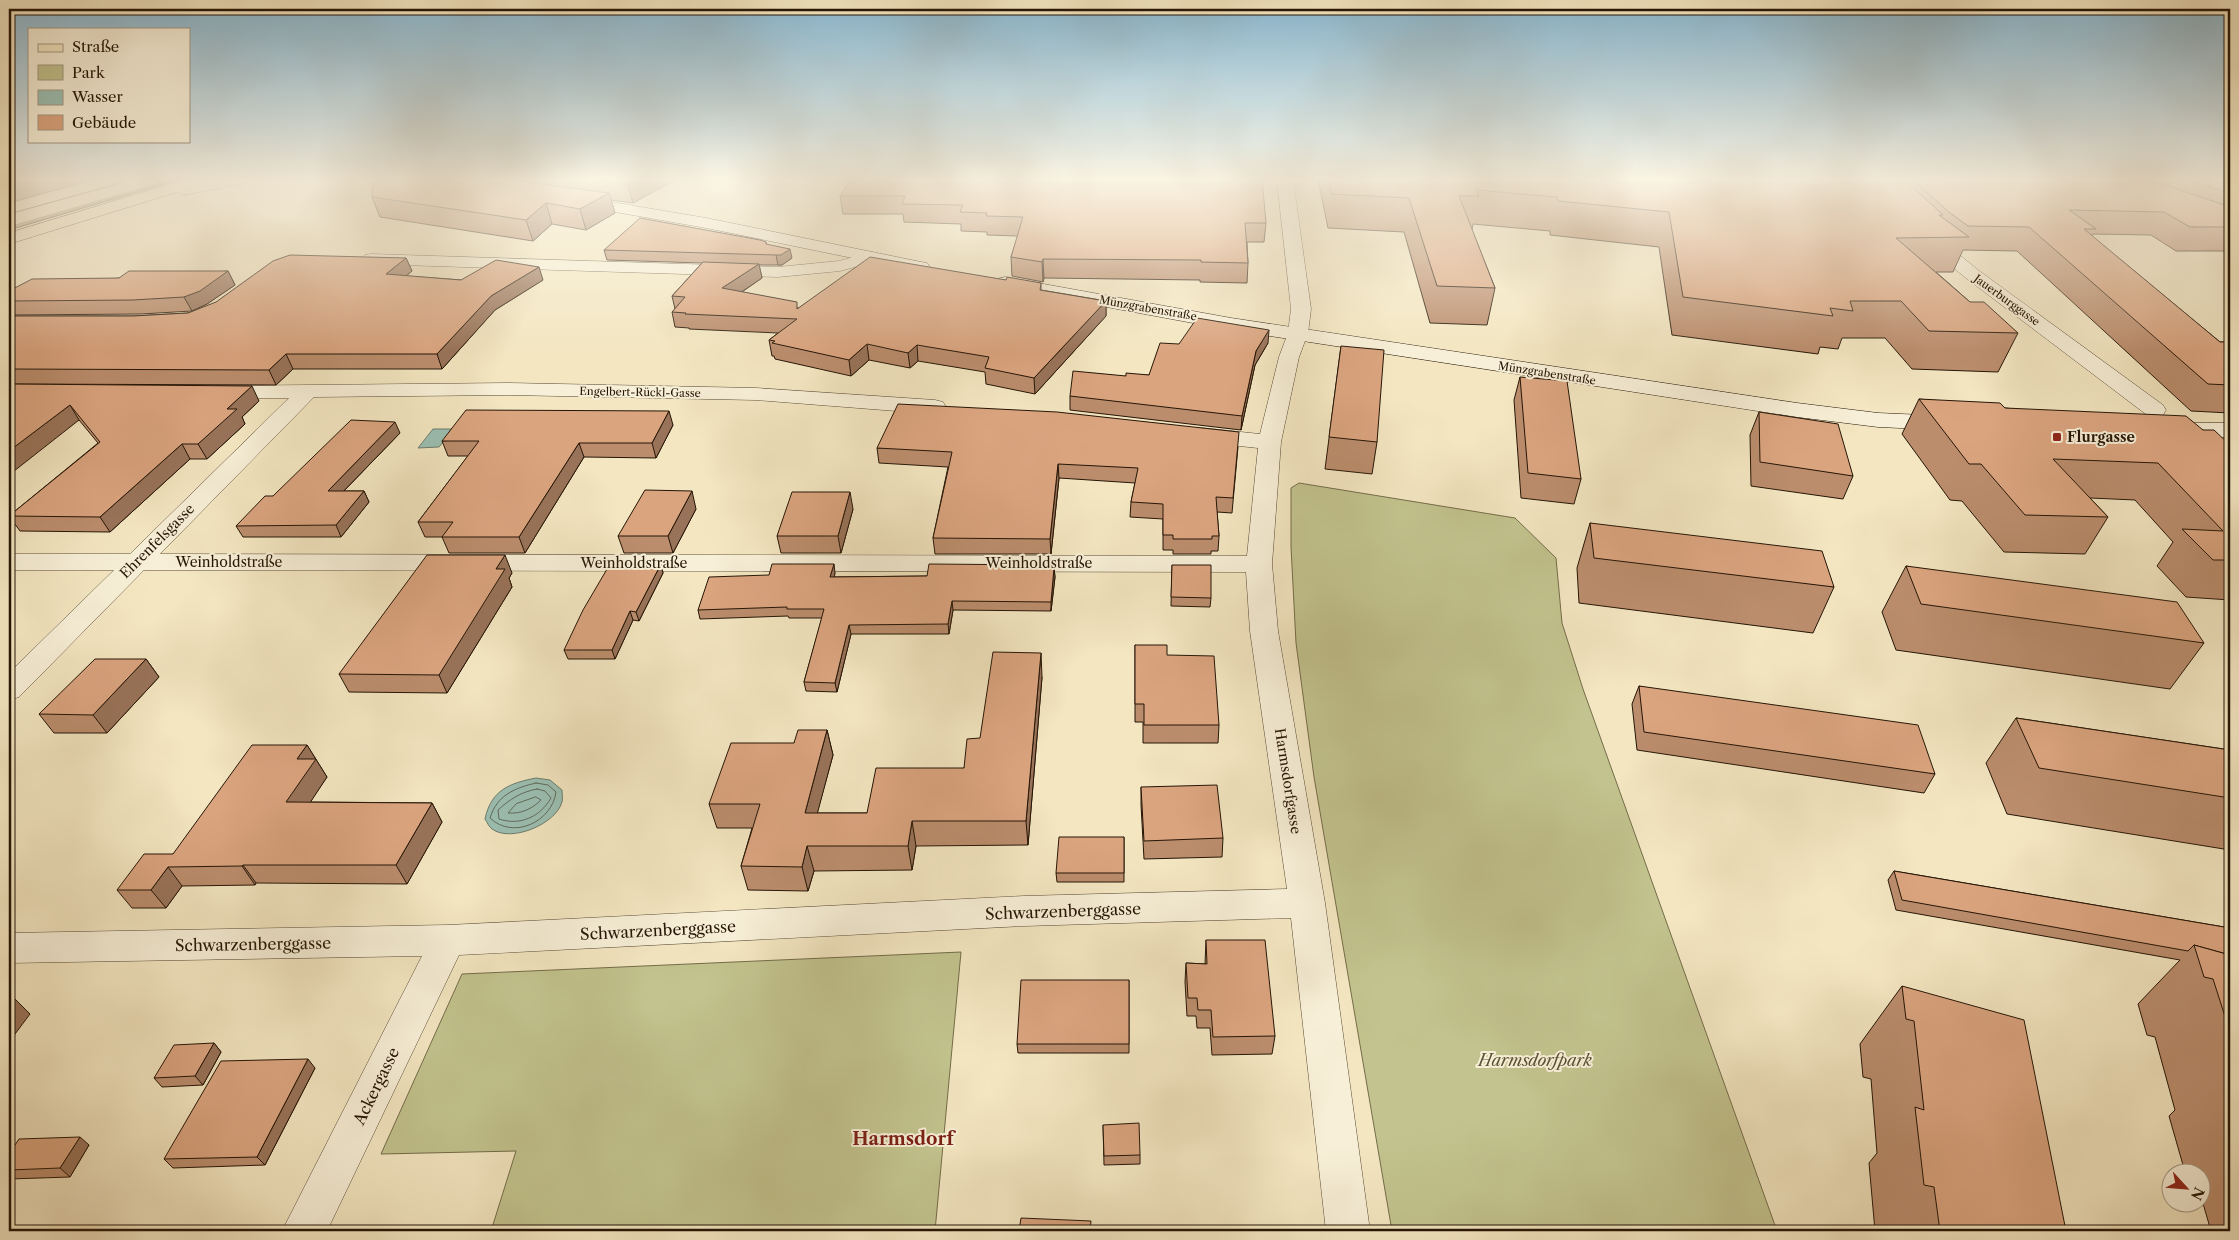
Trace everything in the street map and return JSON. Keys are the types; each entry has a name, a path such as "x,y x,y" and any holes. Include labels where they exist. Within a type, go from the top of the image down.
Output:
{"street":[{"path":"769,237 935,270"},
{"name":"Harmsdorfgasse","path":"1292,237 1301,309 1298,334 1289,357 1270,442 1259,564 1264,631 1307,902 1348,1231"},
{"name":"Jauerburggasse","path":"1927,237 2152,420 2230,430"},
{"path":"348,258 778,272 840,266 871,257"},
{"name":"Münzgrabenstraße","path":"986,280 1231,324 1797,410 1878,420 1969,424"},
{"name":"Engelbert-Rückl-Gasse","path":"200,392 306,393 509,389 756,394 952,408"},
{"name":"Ehrenfelsgasse","path":"9,690 306,393"},
{"path":"1183,433 1270,442"},
{"name":"Weinholdstraße","path":"9,562 1259,564"},
{"name":"Schwarzenberggasse","path":"9,948 448,940 1024,911 1307,902"},
{"name":"Ackergasse","path":"304,1231 448,940"}],"green space":[{"name":"Harmsdorfpark","path":"1299,483 1515,518 1556,558 1562,623 1583,689 1777,1231 1392,1231 1314,777 1296,643 1291,547 1291,488"},
{"path":"961,952 935,1231 491,1231 516,1151 381,1154 462,974"}],"water":[{"path":"433,429 454,429 439,447 418,448"},
{"path":"536,778 550,780 562,790 562,802 558,810 542,824 521,832 500,833 491,828 485,819 492,801 497,795 503,789 518,782"}],"building":[{"path":"619,237 743,237 790,249 781,255 604,250"},
{"path":"1017,237 1246,237 1248,263 1201,262 1201,260 1043,259 1042,262 1011,257"},
{"path":"1421,237 1475,237 1495,288 1437,286"},
{"path":"1673,237 1969,237 1896,238 1970,302 1984,302 2018,333 1929,331 1901,301 1850,301 1853,311 1830,308 1833,316 1683,297"},
{"path":"2040,237 2093,237 2220,342 2230,342 2230,385 2208,384"},
{"path":"290,255 406,258 386,274 461,280 496,260 539,267 491,296 437,354 286,354 269,370 9,369 9,316 133,316 188,313 216,302 273,261"},
{"path":"870,257 1006,280 1007,277 1041,283 1040,290 1106,301 1034,378 985,368 989,357 917,345 908,353 867,344 849,360 772,343 775,341 769,340 797,319 672,312 685,297 672,296 703,262 759,264 722,288 797,302 797,309"},
{"path":"129,271 228,271 200,291 184,297 133,300 9,301 9,291 32,279 119,278"},
{"path":"1197,318 1269,330 1256,351 1242,416 1070,396 1073,371 1126,376 1126,373 1149,375 1160,343 1179,344"},
{"path":"1341,346 1384,350 1377,442 1329,437"},
{"path":"1520,377 1567,381 1581,479 1528,473"},
{"path":"9,384 252,386 227,409 237,409 198,444 182,444 100,517 9,516 100,442 70,405 9,451"},
{"path":"1919,399 2000,403 2005,408 2186,416 2203,430 2214,430 2230,445 2230,560 2213,560 2182,529 2223,531 2158,463 2053,459 2108,517 2025,515 1981,464 1969,464"},
{"path":"898,404 1057,412 1239,432 1233,498 1216,497 1219,536 1212,536 1212,539 1173,539 1173,535 1163,535 1163,504 1131,502 1138,468 1058,464 1050,539 933,538 952,452 877,448"},
{"path":"466,410 669,411 652,443 579,443 519,537 442,537 453,522 418,522 479,441 442,441"},
{"path":"1759,412 1838,424 1853,476 1760,462"},
{"path":"351,420 395,422 328,491 364,491 336,525 236,526 265,496 273,496"},
{"path":"645,490 692,491 668,536 618,536"},
{"path":"792,492 850,492 838,536 777,536"},
{"path":"1590,523 1822,551 1834,587 1594,558"},
{"path":"427,555 505,555 496,569 505,569 439,675 339,674"},
{"path":"610,564 661,564 636,612 630,611 612,650 564,650 583,610"},
{"path":"772,564 834,564 830,577 927,576 929,564 1048,565 1048,567 1054,568 1051,602 952,601 948,624 849,625 835,683 804,682 824,609 787,609 787,607 698,610 709,577 769,575"},
{"path":"1172,565 1211,565 1211,598 1171,597"},
{"path":"1906,566 2177,602 2204,643 1921,604"},
{"path":"1135,645 1167,645 1167,655 1214,656 1219,725 1144,725 1144,704 1135,704"},
{"path":"993,652 1041,653 1026,821 912,821 908,846 807,846 802,867 741,866 760,804 709,804 731,743 794,743 798,730 827,730 805,813 867,813 876,768 964,768 967,739 980,738"},
{"path":"95,659 146,659 93,715 39,714"},
{"path":"1639,686 1918,725 1935,774 1644,732"},
{"path":"2016,718 2230,750 2230,798 2039,768"},
{"path":"252,745 307,745 297,759 316,759 286,802 432,803 396,865 168,867 151,890 117,890 144,854 173,854"},
{"path":"1217,785 1223,838 1144,841 1141,787"},
{"path":"1059,837 1124,837 1124,873 1056,873"},
{"path":"1894,871 2230,928 2230,955 2194,945 2188,951 1902,900"},
{"path":"1206,940 1265,940 1275,1036 1213,1037 1211,1010 1198,1010 1197,998 1188,998 1186,963 1207,964"},
{"path":"2194,945 2230,955 2230,1032 2213,979 2204,977"},
{"path":"1021,980 1129,980 1129,1044 1017,1044"},
{"path":"1902,986 2024,1020 2066,1231 1940,1231 1934,1187 1924,1185 1915,1107 1924,1110 1914,1021 1906,1019"},
{"path":"214,1043 195,1076 154,1078 174,1045"},
{"path":"308,1059 257,1157 164,1159 221,1061"},
{"path":"1139,1123 1140,1155 1104,1156 1103,1125"},
{"path":"80,1137 60,1168 9,1170 9,1154 19,1139"},
{"path":"1021,1218 1091,1221 1090,1231 1019,1231"}],"place":[{"name":"Flurgasse","path":"2057,437"}],"district":[{"name":"Harmsdorf","path":"903,1139"}]}
